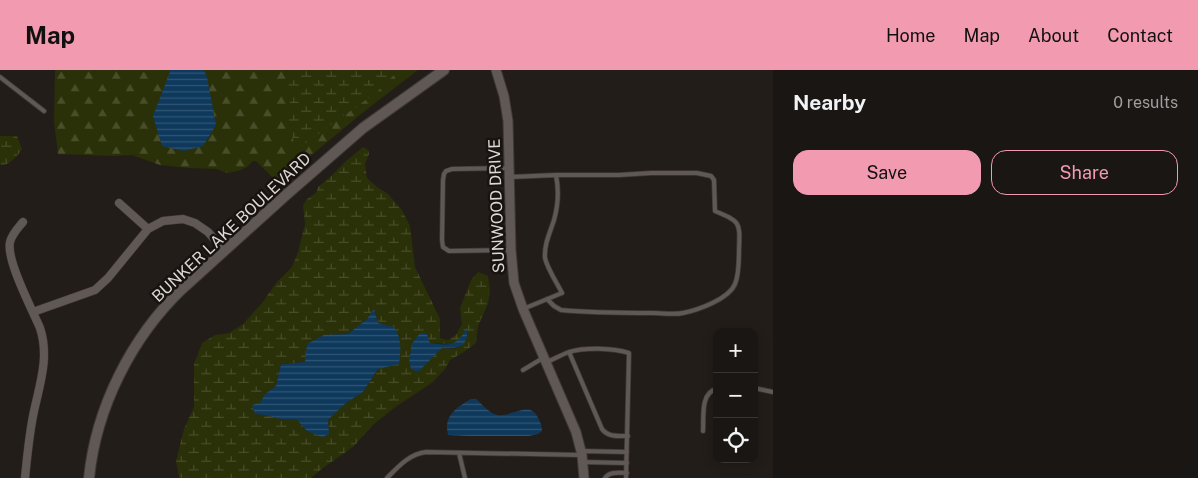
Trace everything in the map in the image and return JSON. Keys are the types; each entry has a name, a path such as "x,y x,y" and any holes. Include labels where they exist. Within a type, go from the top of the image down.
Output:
{"main road":[{"name":"BUNKER LAKE BOULEVARD","path":"88,478 95,443 106,408 122,370 134,348 172,298 363,128 444,70"}],"street":[{"name":"SUNWOOD DRIVE","path":"496,70 504,96 507,115 511,250 514,283 523,309 572,424 582,456 584,478"},
{"path":"119,203 148,229"},
{"path":"33,312 94,290 108,278 148,229 162,221 183,220 195,223 208,232 224,250"},
{"path":"23,222 15,230 10,241 10,257 44,338 45,349 44,372 28,446 26,478"}],"lane":[{"path":"0,77 44,111"},
{"path":"511,250 449,251 443,247 443,180 446,171 452,169 556,175 697,173 711,176 714,180 715,211 732,218 738,223 740,234 739,257 735,285 726,296 713,303 682,314 569,311 558,309 547,299"},
{"path":"523,309 562,292 545,258 547,239 558,206 558,182 556,175"},
{"path":"524,370 545,360 577,350 609,348 629,352 627,476 613,473 608,474 605,478"},
{"path":"569,352 602,429 610,435 628,436"},
{"path":"758,389 773,392"},
{"path":"703,431 705,400 713,390"},
{"path":"387,478 400,465 419,453 582,456 627,452"},
{"path":"459,453 465,478"},
{"path":"582,456 627,463"}],"green space":[{"path":"55,70 418,70 361,114 278,183 256,161 238,171 227,173 217,169 160,165 132,155 58,154 54,122"},
{"path":"288,70 399,70 377,92 296,150 289,124 290,96 286,89"},
{"path":"0,136 17,136 22,149 13,160 3,165 0,165"},
{"path":"363,147 368,150 369,154 365,164 367,178 388,194 402,210 410,226 415,267 440,319 440,338 448,340 456,335 462,324 460,308 471,280 478,272 488,276 490,290 488,304 478,326 476,343 450,360 445,369 433,382 394,408 373,425 353,447 311,478 179,477 176,461 184,429 194,407 194,364 202,343 215,335 229,333 243,324 262,303 277,282 292,267 305,224 303,205 307,199 316,193 318,187","holes":["374,309 378,323 394,327 378,369 363,392 346,403 328,420 329,434 307,431 296,419 280,419 255,414 265,394 276,386 281,364 305,362 324,335 348,334 367,319","462,337 460,347 442,348 409,359 411,351 430,343 451,344"]}],"water":[{"path":"169,70 204,70 216,125 203,146 184,151 162,146 153,116 170,72"},
{"path":"374,309 378,323 394,327 397,331 400,345 399,364 378,369 363,392 346,403 328,420 329,434 322,437 307,431 296,419 280,419 255,414 252,405 260,403 265,394 276,386 281,364 305,362 307,344 324,335 348,334 367,319"},
{"path":"467,328 466,339 461,346 442,348 419,371 411,369 409,359 411,345 420,333 427,334 430,343 448,344 460,338"},
{"path":"471,399 476,399 489,411 498,415 525,410 534,412 542,431 529,436 448,435 449,417 456,409"}]}
